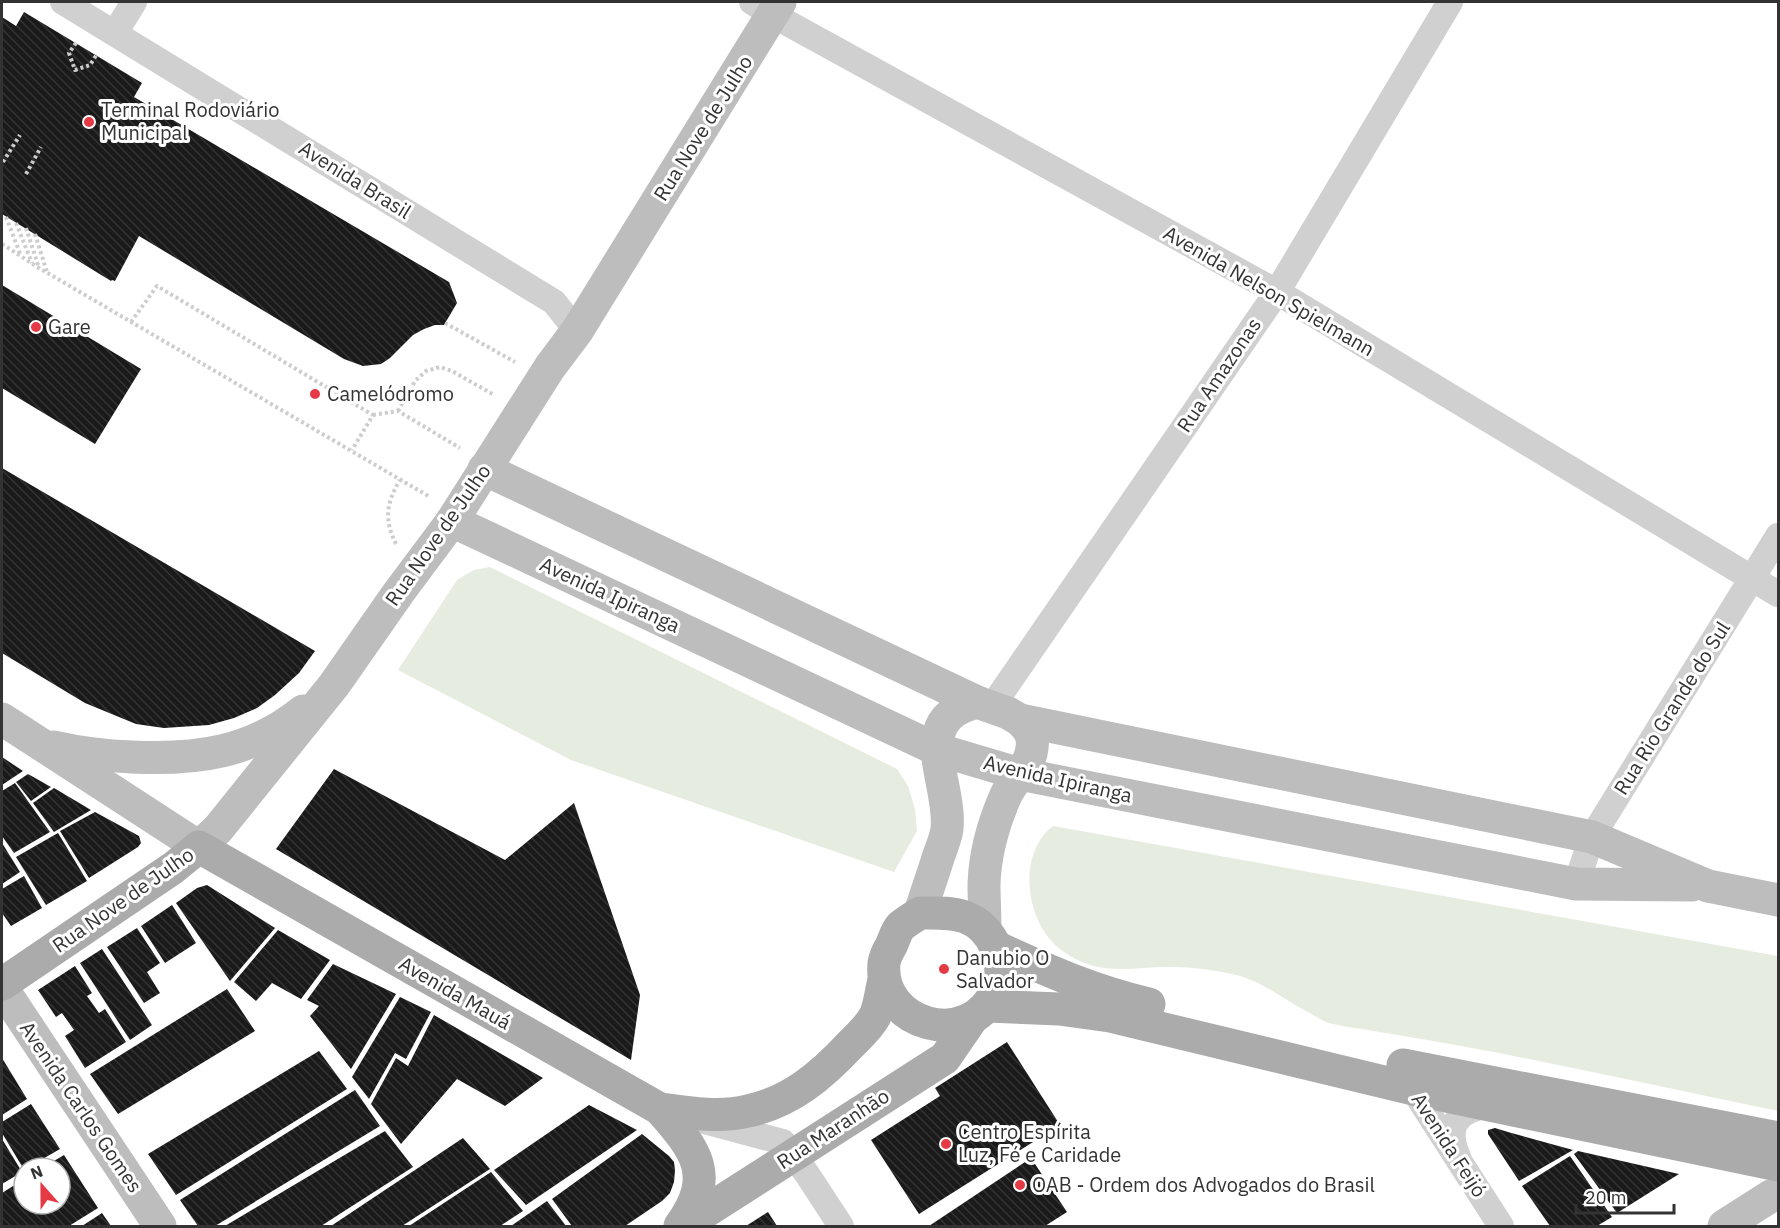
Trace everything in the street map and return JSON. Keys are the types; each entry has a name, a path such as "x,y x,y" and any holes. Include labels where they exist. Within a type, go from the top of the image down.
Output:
{"main road":[{"name":"Rua Nove de Julho","path":"2,986 199,848 218,829 334,685 399,592 445,511 477,461 577,331 768,6"},
{"name":"Avenida Ipiranga","path":"477,461 996,710 1592,837 1708,886"},
{"name":"Avenida Ipiranga","path":"445,511 936,749 1020,774 1576,884 1708,886 1779,900"},
{"path":"34,740 64,749 108,756 164,758 201,756 242,746 267,734 294,718 334,685"},
{"path":"920,913 947,830 947,808 936,749 941,726 951,713 964,706 996,710 1029,729 1032,746 1029,762 1007,793 986,863 984,885 991,938 1001,967 998,987 979,1013"},
{"path":"2,718 199,848"},
{"name":"Avenida Mauá","path":"199,848 660,1109 718,1114 748,1112 774,1104 798,1092 829,1068 868,1027 876,1014 884,980"},
{"path":"1756,1143 1487,1106 1405,1076 1109,994 1026,961 991,938 967,917 944,913 920,913 899,928 884,961 884,980 893,1000 908,1014 928,1024 950,1026 979,1013 1059,1009 1110,1016 1405,1076 1756,1143 1779,1165"},
{"name":"Avenida Carlos Gomes","path":"2,986 160,1227"},
{"name":"Rua Maranhão","path":"682,1227 945,1058 979,1013"},
{"path":"660,1109 688,1142 697,1161 700,1178 698,1193 682,1227"},
{"path":"1724,1227 1771,1196"}],"street":[{"name":"Avenida Brasil","path":"63,2 554,302 577,331"},
{"path":"115,33 134,2"},
{"name":"Rua Amazonas","path":"996,710 1277,292 1450,2"},
{"name":"Avenida Nelson Spielmann","path":"768,6 1277,292 1779,594"},
{"name":"Rua Rio Grande do Sul","path":"1576,884 1592,837 1779,536"},
{"name":"Avenida Feijó","path":"1405,1076 1501,1227"},
{"path":"1461,1165 1455,1149 1454,1127 1463,1113 1487,1106"},
{"path":"660,1109 783,1142 841,1227"}],"path":[{"path":"78,40 69,53 75,69 90,65 98,52"},
{"path":"3,162 20,135"},
{"path":"26,174 41,147"},
{"path":"6,217 22,256"},
{"path":"16,223 32,264"},
{"path":"26,228 39,268"},
{"path":"35,234 47,273"},
{"path":"2,244 47,273 352,450 445,511"},
{"path":"131,322 157,286 373,415 398,411 477,461"},
{"path":"445,323 517,363"},
{"path":"398,411 415,381 426,371 440,367 452,371 504,401"},
{"path":"352,450 373,415"},
{"path":"399,480 391,494 388,527 395,544 400,549"}],"shaded area":[{"path":"490,567 897,769 908,786 915,809 917,831 894,872 571,760 398,670 457,580 474,570"},
{"path":"1053,826 1778,956 1778,1111 1510,1055 1326,1022 1262,985 1232,974 1180,967 1104,968 1078,960 1051,941 1034,909 1030,890 1033,854 1041,839"}],"building":[{"path":"24,12 142,83 134,97 449,282 457,303 444,325 435,325 413,335 381,364 363,366 344,359 139,236 115,281 111,281 2,214 2,17 16,26"},
{"name":"Gare","path":"2,285 141,369 95,444 2,388"},
{"path":"2,468 315,651 299,673 257,708 209,725 164,728 136,724 85,703 2,653"},
{"path":"2,757 23,771 2,785"},
{"path":"334,769 505,860 574,803 640,995 631,1060 276,849"},
{"path":"28,774 51,787 31,801 16,782"},
{"path":"15,783 50,832 14,853 2,836 2,791"},
{"path":"54,788 91,810 54,832 33,803"},
{"path":"95,812 139,836 141,843 89,878 60,831"},
{"path":"58,833 87,881 46,905 16,857"},
{"path":"2,843 20,872 2,884"},
{"path":"24,876 42,908 11,926 2,913 2,889"},
{"path":"207,885 275,928 230,981 176,903 197,888"},
{"path":"172,905 196,943 165,963 141,926"},
{"path":"137,928 160,963 147,972 160,993 144,1003 107,947"},
{"path":"278,930 330,960 301,999 272,983 256,1001 234,982"},
{"path":"102,949 152,1025 130,1040 80,963"},
{"path":"333,964 396,994 351,1069 310,1016 319,1006 307,1000"},
{"path":"75,966 92,993 87,996 99,1013 105,1009 126,1042 85,1068 65,1036 74,1030 62,1013 56,1017 38,990"},
{"path":"227,989 255,1031 118,1114 90,1074"},
{"path":"400,997 431,1012 406,1059 395,1053 369,1099 352,1077"},
{"path":"434,1015 543,1078 505,1106 457,1079 401,1144 371,1104 396,1058 408,1066"},
{"name":"Centro Espírita Luz, Fé e Caridade","path":"1007,1042 1060,1125 919,1214 871,1140 940,1096 935,1088"},
{"path":"319,1051 347,1089 176,1195 148,1154"},
{"path":"2,1058 27,1099 2,1115"},
{"path":"355,1090 380,1126 215,1226 198,1226 180,1200"},
{"path":"31,1104 60,1149 48,1156 16,1156 2,1133 2,1122"},
{"path":"589,1105 637,1130 526,1205 494,1170"},
{"path":"1495,1128 1573,1150 1519,1181 1488,1134 1488,1130"},
{"path":"385,1131 413,1167 321,1226 225,1226"},
{"path":"642,1134 674,1162 674,1182 670,1193 625,1226 572,1226 552,1199"},
{"path":"463,1138 490,1169 402,1226 331,1226"},
{"path":"2,1139 12,1156 12,1178 2,1184"},
{"path":"1578,1151 1679,1174 1617,1213 1574,1154"},
{"path":"1570,1156 1612,1217 1597,1226 1550,1226 1522,1186"},
{"name":"OAB - Ordem dos Advogados do Brasil","path":"1031,1158 1067,1212 1045,1226 929,1226"},
{"path":"72,1167 98,1208 69,1226 2,1226 2,1193 12,1187 12,1216 72,1216"},
{"path":"491,1172 523,1211 500,1226 409,1226"},
{"path":"547,1201 566,1226 511,1226"},
{"path":"768,1212 777,1226 746,1226"},
{"path":"102,1213 111,1226 82,1226"}],"place":[{"name":"Terminal Rodoviário Municipal","path":"89,122"},
{"name":"Gare","path":"36,327"},
{"name":"Camelódromo","path":"315,394"},
{"name":"Danubio O Salvador","path":"944,969"},
{"name":"Centro Espírita Luz, Fé e Caridade","path":"946,1144"},
{"name":"OAB - Ordem dos Advogados do Brasil","path":"1020,1185"}]}
